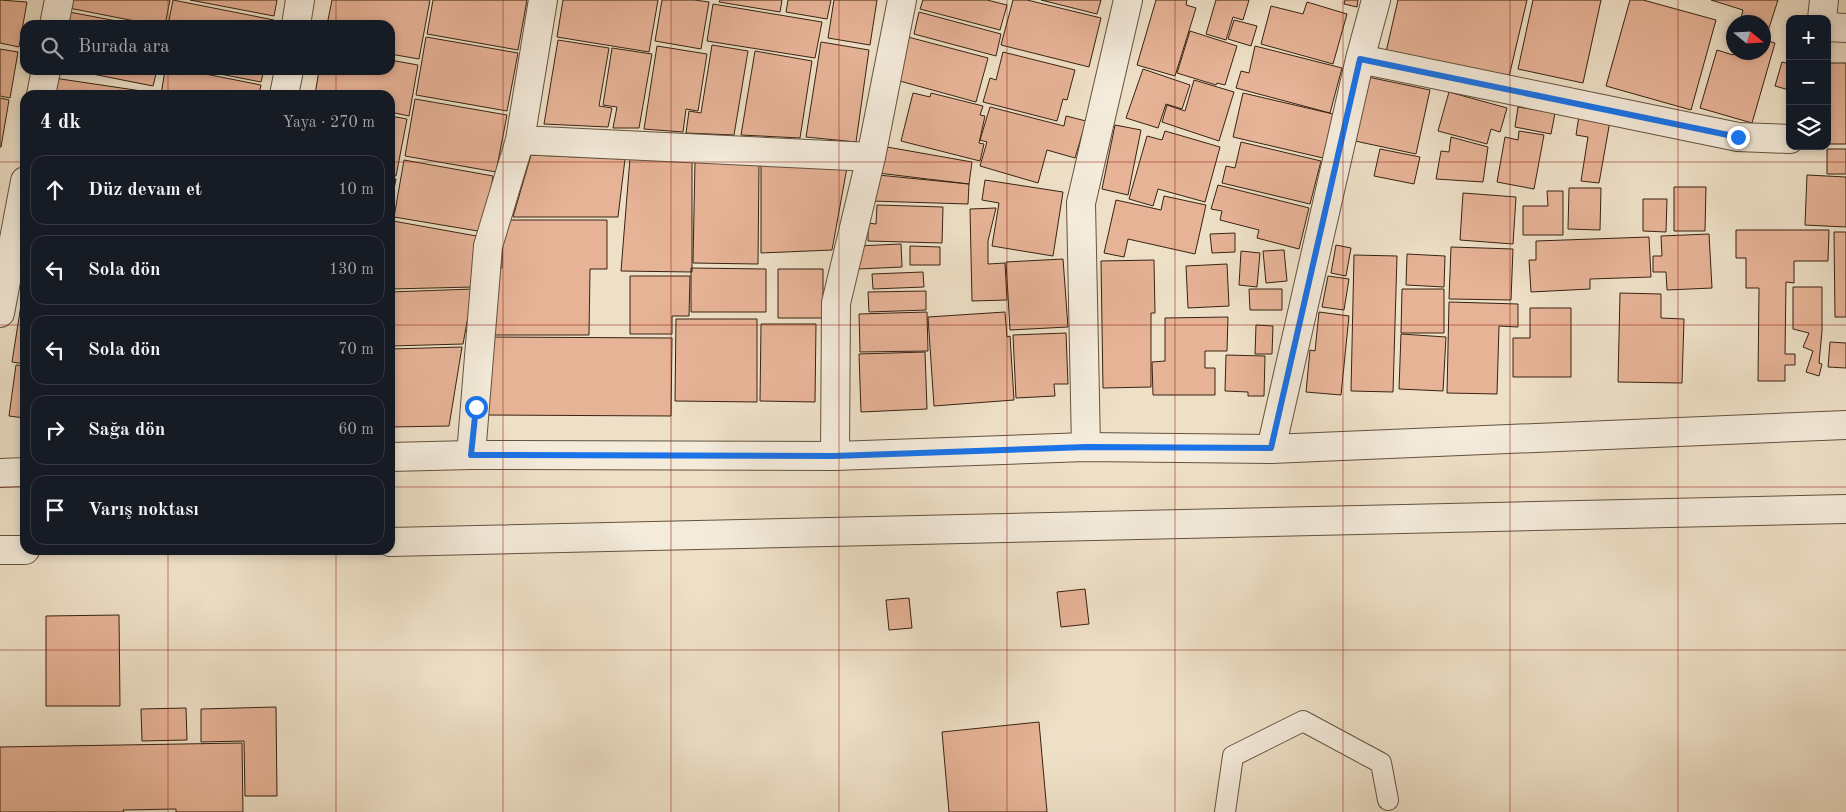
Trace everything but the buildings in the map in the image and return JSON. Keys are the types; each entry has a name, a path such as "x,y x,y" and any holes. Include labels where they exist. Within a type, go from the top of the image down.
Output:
{"street":[{"path":"55,20 59,0"},
{"path":"297,20 300,0"},
{"path":"471,455 488,246 520,140 543,0"},
{"path":"834,456 836,303 871,157 902,0"},
{"path":"1086,447 1080,203 1128,0"},
{"path":"1271,448 1360,59 1376,0"},
{"path":"1822,15 1824,0"},
{"path":"1831,27 1846,28"},
{"path":"1360,59 1738,137 1786,139"},
{"path":"42,90 45,75"},
{"path":"285,90 287,75"},
{"path":"520,140 871,157"},
{"path":"0,313 20,207"},
{"path":"395,457 471,455 834,456 1086,447 1271,448 1846,424"},
{"path":"0,473 20,472"},
{"path":"395,542 1846,509"},
{"path":"0,550 20,550"}],"lane":[{"path":"1225,812 1233,756 1303,721 1381,763 1388,800"}],"route":[{"path":"476,407 471,455 834,456 1086,447 1271,448 1360,59 1738,137"}]}
